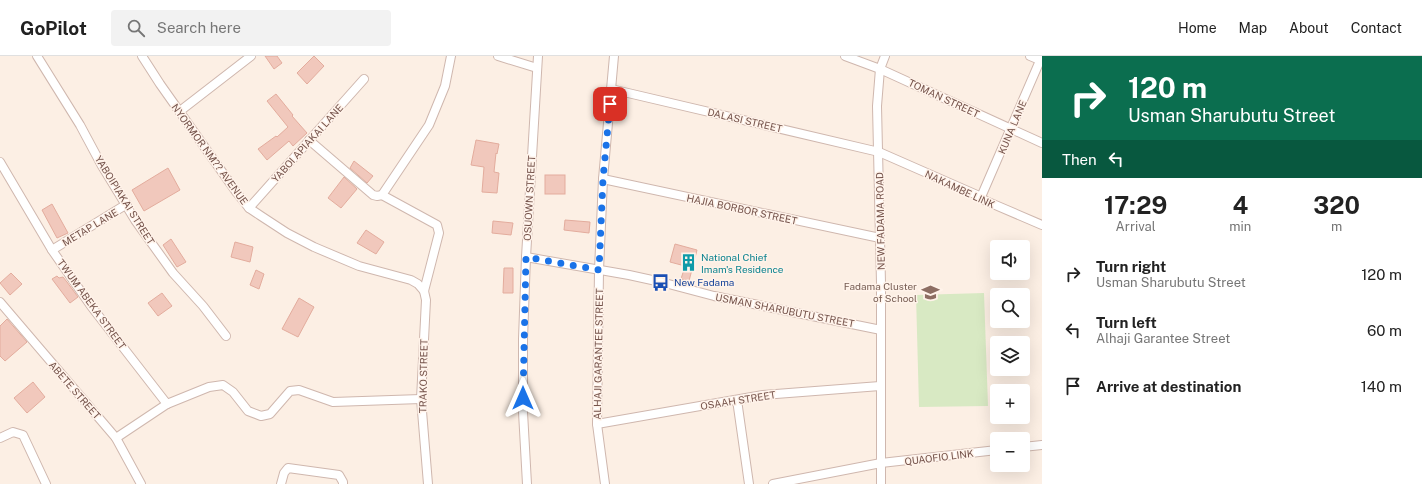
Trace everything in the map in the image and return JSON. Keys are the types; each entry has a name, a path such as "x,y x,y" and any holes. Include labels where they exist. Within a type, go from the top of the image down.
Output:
{"street":[{"name":"YABOIPIAKAI STREET","path":"37,56 80,124 102,166 127,204 135,220 173,273 203,306 226,336"},
{"name":"NYORMOR NM?? AVENUE","path":"142,56 160,84 249,208 287,233 314,247 359,266 411,280 418,284 424,291"},
{"path":"180,111 251,56"},
{"path":"309,140 373,195 377,196 382,194 429,125 445,86 451,56"},
{"path":"498,56 537,68"},
{"name":"OSUOWN STREET","path":"527,484 523,412 526,257 538,56"},
{"name":"ALHAJI GARANTEE STREET","path":"605,484 597,424 599,270 603,179 614,56"},
{"name":"TOMAN STREET","path":"845,56 880,69 1042,143"},
{"name":"NEW FADAMA ROAD","path":"881,484 881,330 877,106 880,69 885,56"},
{"path":"1030,56 1041,59"},
{"name":"KUNA LANE","path":"981,197 1041,59"},
{"name":"YABOI APIAKAI LANE","path":"249,208 364,79"},
{"name":"DALASI STREET","path":"611,89 879,152"},
{"name":"NAKAMBE LINK","path":"879,152 1042,225"},
{"name":"TWUM ABEKA STREET","path":"0,162 52,250 91,306 167,404"},
{"name":"HAJIA BORBOR STREET","path":"603,179 880,238"},
{"name":"TRAKO STREET","path":"382,194 437,225 439,229 424,291 426,300 421,399 428,484"},
{"name":"METAP LANE","path":"52,250 127,204"},
{"name":"USMAN SHARUBUTU STREET","path":"526,257 661,282 730,300 881,330"},
{"name":"ABETE STREET","path":"0,302 116,438 141,484"},
{"path":"116,438 167,404 209,387 222,385 233,392 248,411 261,416 270,414 290,391 299,390 334,402 421,399"},
{"name":"OSAAH STREET","path":"597,424 763,395 880,386"},
{"path":"737,400 749,484"},
{"path":"0,438 13,432 23,435 46,484"},
{"path":"1030,446 1042,445"},
{"name":"QUAOFIO LINK","path":"773,484 881,463 990,451"},
{"path":"281,484 285,470 288,468 339,475 343,484"}],"green space":[{"path":"984,293 988,406 919,407 916,295"}],"building":[{"path":"265,56 277,56 282,63 274,69"},
{"path":"314,56 324,66 307,84 297,73"},
{"path":"276,94 307,133 293,146 289,141 267,160 258,149 276,136 277,137 288,127 267,101"},
{"path":"476,140 499,144 497,154 496,153 494,172 499,173 497,193 482,192 484,167 471,165"},
{"path":"354,161 373,176 367,183 350,168"},
{"path":"168,168 180,190 144,211 132,190"},
{"path":"545,175 565,175 565,194 545,194"},
{"path":"344,177 357,189 341,208 328,198"},
{"path":"52,204 68,233 57,238 42,210"},
{"path":"565,220 590,222 589,233 564,230"},
{"path":"493,221 513,223 511,235 492,233"},
{"path":"366,230 384,242 376,254 357,243"},
{"path":"171,239 186,262 177,267 163,245"},
{"path":"235,242 253,247 250,262 231,257"},
{"name":"National Chief Imam's Residence","path":"675,244 697,250 689,281 681,279 685,266 670,262"},
{"path":"504,268 513,268 513,293 503,293"},
{"path":"256,270 264,274 259,289 250,285"},
{"path":"11,273 22,284 10,295 0,283"},
{"path":"57,276 59,278 63,277 78,297 70,303 52,279"},
{"path":"162,293 172,306 158,316 148,303"},
{"path":"299,298 314,307 298,337 282,329"},
{"path":"7,319 27,342 5,361 0,356 0,326"},
{"path":"33,382 45,397 27,413 14,398"}],"place":[{"name":"National Chief Imam's Residence","path":"688,263"},
{"name":"New Fadama","path":"661,282"},
{"name":"Fadama Cluster of School","path":"930,292"}],"route":[{"path":"523,398 523,339 526,257 599,270 606,132 610,104"}]}
